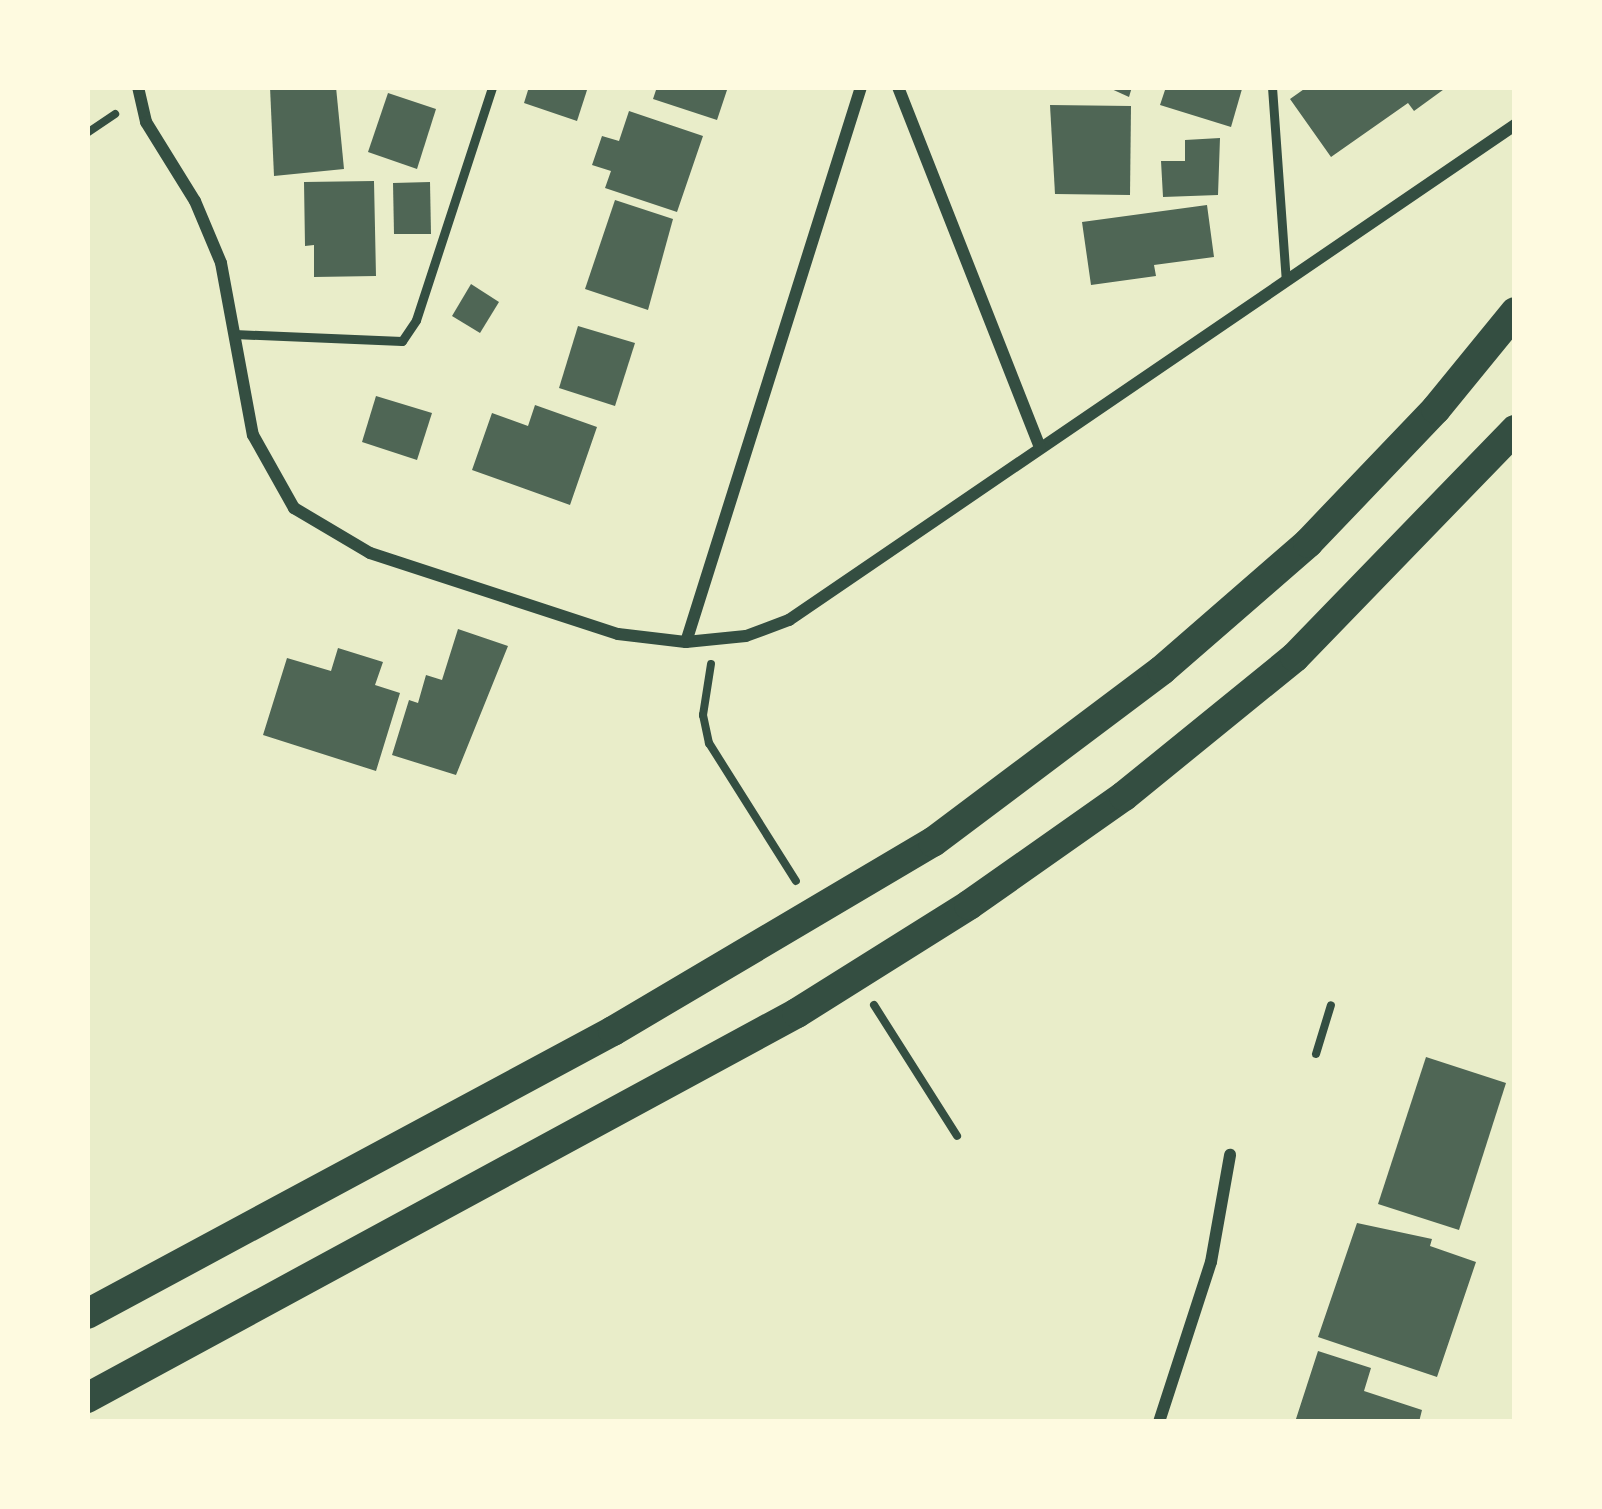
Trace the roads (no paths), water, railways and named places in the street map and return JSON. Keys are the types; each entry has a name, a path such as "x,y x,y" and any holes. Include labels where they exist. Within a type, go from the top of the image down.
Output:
{"main road":[{"path":"87,1313 613,1031 949,830 1162,670 1308,543 1375,478 1515,312"},
{"path":"87,1398 777,1024 1018,872 1295,656 1515,430"}],"street":[{"path":"138,87 146,122 208,229 261,459 294,508 346,544 618,634 686,642 713,642 789,620 1515,125"},
{"path":"686,642 861,87"},
{"path":"898,87 1040,447"},
{"path":"1159,1422 1211,1262 1230,1155"}],"lane":[{"path":"234,334 402,341 416,320 492,87"},
{"path":"1273,87 1286,280"}]}
